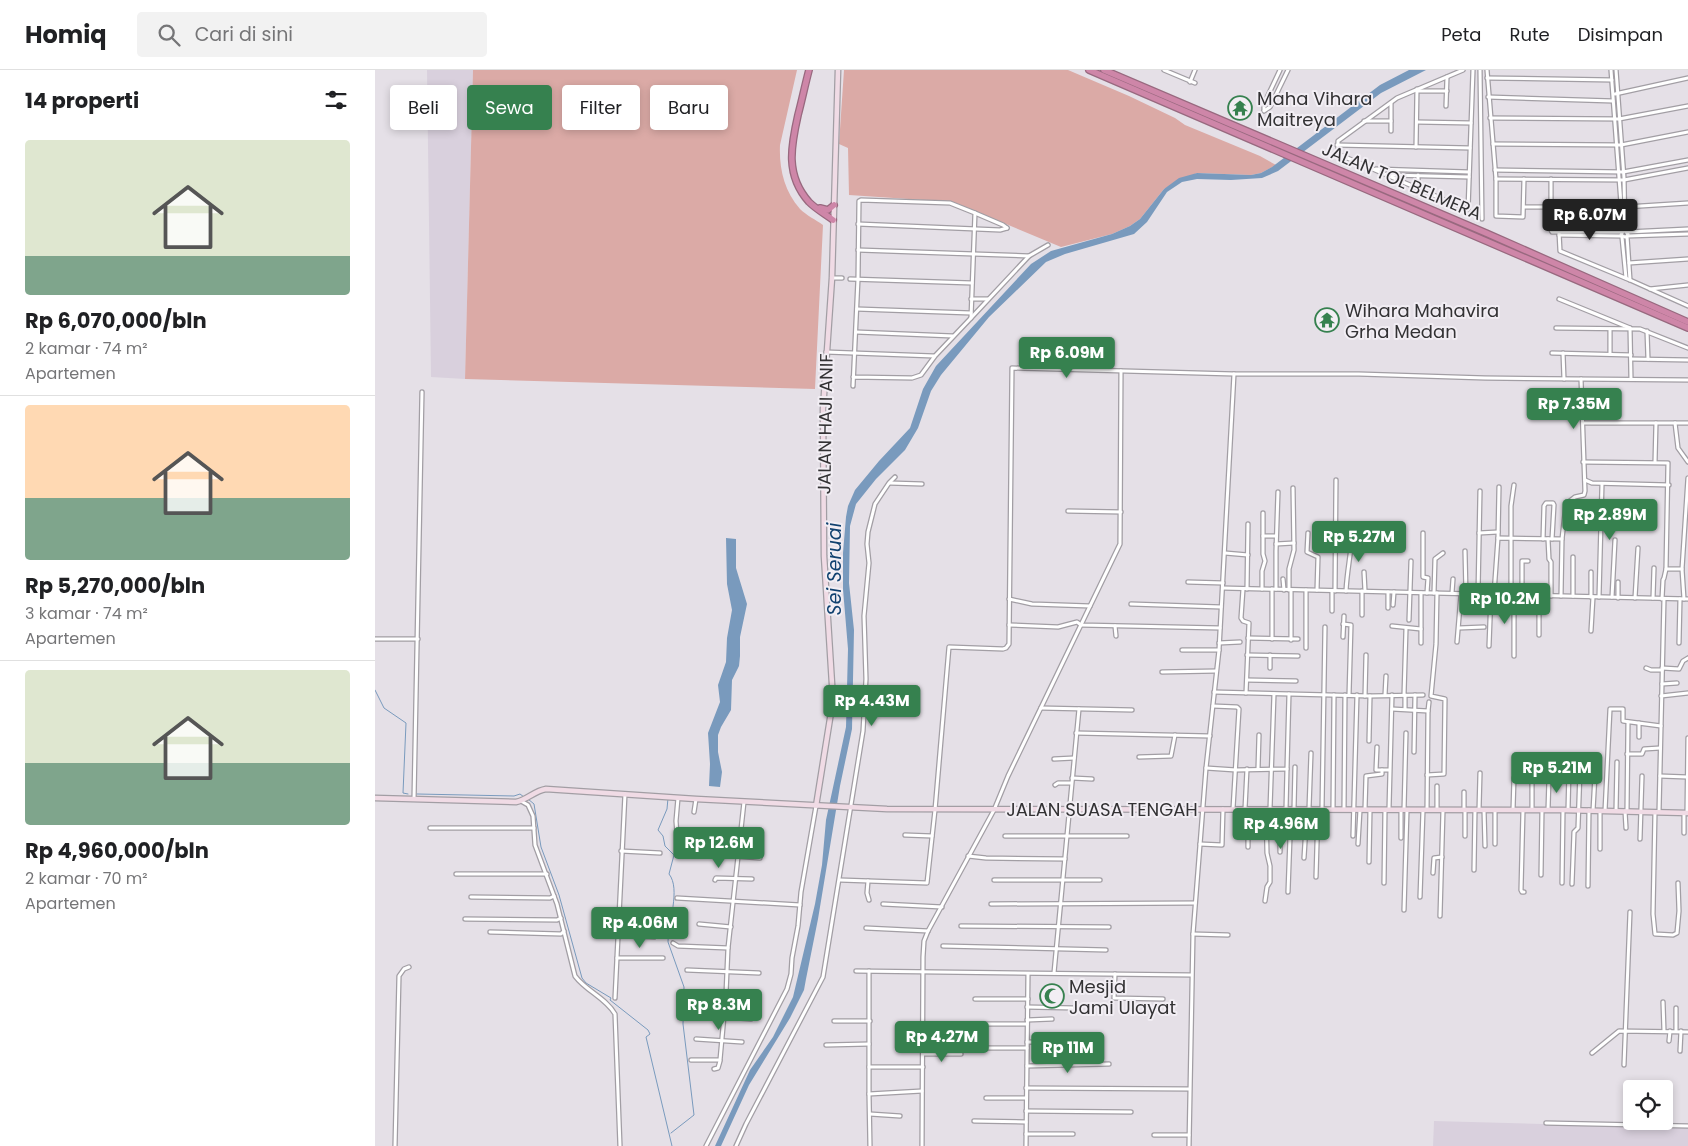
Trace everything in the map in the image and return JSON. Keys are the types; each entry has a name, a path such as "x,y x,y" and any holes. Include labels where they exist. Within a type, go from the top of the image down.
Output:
{"highway":[{"path":"811,70 795,140 793,166 799,184 809,199 822,209 828,210 834,205"},
{"path":"811,70 793,139 792,171 797,184 813,206 833,220"},
{"name":"JALAN TOL BELMERA","path":"1089,70 1486,233 1688,322"},
{"name":"JALAN TOL BELMERA","path":"1104,70 1285,151"},
{"name":"JALAN TOL BELMERA","path":"1303,158 1486,241 1688,328"}],"main road":[{"name":"JALAN HAJI ANIF","path":"817,806 833,700 823,532 823,409 832,278 838,70"},
{"name":"JALAN SUASA TENGAH","path":"522,800 546,789 851,808 935,810 1387,809 1580,810 1686,813"},
{"path":"375,798 522,800"}],"street":[{"path":"1164,70 1192,83 1195,70"},
{"path":"1285,70 1270,107 1264,111 1265,104 1285,70"},
{"path":"1463,70 1391,102 1338,141 1339,155 1467,210 1473,70"},
{"path":"1480,70 1482,218"},
{"path":"1487,70 1496,179 1496,216 1522,218 1524,214 1524,179"},
{"path":"1611,70 1615,94 1613,101 1621,145 1624,176 1623,207 1626,278"},
{"path":"1616,70 1616,145 1618,177 1623,207"},
{"path":"1446,106 1447,76"},
{"path":"1487,78 1612,80"},
{"path":"1615,94 1688,78"},
{"path":"1417,90 1447,91"},
{"path":"1416,147 1417,90"},
{"path":"1488,97 1613,101"},
{"path":"1391,102 1391,131"},
{"path":"1490,118 1617,119 1688,106"},
{"path":"1364,121 1391,121"},
{"path":"1417,122 1471,123"},
{"path":"1493,144 1621,145 1688,132"},
{"path":"1337,145 1470,148"},
{"path":"1495,170 1618,177 1688,160"},
{"path":"1496,179 1551,180 1618,177 1688,168"},
{"path":"1373,169 1469,174"},
{"path":"1389,175 1469,174"},
{"path":"1418,176 1418,188"},
{"path":"1551,180 1551,230 1553,232 1688,234"},
{"path":"853,386 858,279 858,224 859,202 861,200 950,203 1003,224 1007,228 1004,230 858,224"},
{"path":"1524,206 1623,207 1688,203"},
{"path":"971,318 975,213"},
{"path":"1624,234 1688,229"},
{"path":"1559,233 1560,251 1688,306"},
{"path":"1624,234 1630,280"},
{"path":"853,377 917,377 921,375 935,356 1029,256 1047,245"},
{"path":"858,250 1029,256"},
{"path":"1629,263 1688,259"},
{"path":"832,278 842,278"},
{"path":"850,279 972,283"},
{"path":"1649,289 1688,286"},
{"path":"1559,298 1630,328"},
{"path":"971,299 989,299"},
{"path":"857,309 971,313"},
{"path":"1555,328 1640,329 1688,348"},
{"path":"1630,328 1631,379"},
{"path":"1610,329 1610,354"},
{"path":"1647,331 1648,359"},
{"path":"856,332 954,336"},
{"path":"826,352 935,356"},
{"path":"1552,353 1610,354 1648,359 1688,360"},
{"path":"1563,353 1564,379"},
{"path":"840,880 927,883 949,647 1005,648 1009,644 1012,368 1234,374 1359,374 1688,380"},
{"path":"922,1146 923,949 928,931 970,857 1120,544 1121,371"},
{"path":"1189,1146 1193,934 1202,845 1206,768 1219,650 1234,374"},
{"path":"1561,596 1562,539 1567,502 1585,494 1581,378"},
{"path":"414,800 422,392"},
{"path":"1583,423 1688,423"},
{"path":"1655,463 1657,423"},
{"path":"1675,423 1678,448 1688,462"},
{"path":"1583,462 1668,463 1666,569 1663,580 1661,726 1653,914 1655,934 1673,935 1677,933 1679,911 1678,883"},
{"path":"736,1146 823,977 861,750 866,679 864,616 869,563 868,532 875,504 895,477"},
{"path":"1679,643 1686,580 1682,569 1688,478"},
{"path":"1332,611 1336,480"},
{"path":"1585,480 1603,484 1669,485"},
{"path":"889,483 922,484"},
{"path":"1599,597 1603,484"},
{"path":"1514,485 1511,506 1514,656"},
{"path":"1489,646 1498,538 1499,487"},
{"path":"1291,640 1289,569 1294,543 1293,488"},
{"path":"1478,594 1480,491"},
{"path":"1272,639 1278,492"},
{"path":"1543,539 1544,506 1546,503 1553,503 1549,560 1551,562 1551,596"},
{"path":"1068,511 1121,512"},
{"path":"1262,589 1262,570 1265,561 1263,554 1263,514"},
{"path":"1246,693 1249,623 1241,618 1248,555 1248,524"},
{"path":"1479,533 1498,532"},
{"path":"1308,533 1307,552 1318,557 1317,590"},
{"path":"1423,533 1423,577 1428,579 1427,593"},
{"path":"1346,591 1352,535"},
{"path":"1263,536 1276,536"},
{"path":"1498,538 1562,539"},
{"path":"1612,597 1615,540"},
{"path":"1276,544 1294,543"},
{"path":"1635,598 1638,548"},
{"path":"1465,551 1466,594"},
{"path":"1225,553 1248,555"},
{"path":"1427,775 1444,774 1445,699 1431,696 1436,644 1435,558 1443,553"},
{"path":"1573,557 1573,596"},
{"path":"1409,620 1411,561"},
{"path":"1522,595 1522,562 1528,561"},
{"path":"1653,598 1654,568"},
{"path":"1666,569 1682,569"},
{"path":"1362,615 1364,572"},
{"path":"1591,572 1591,631"},
{"path":"1283,579 1284,590"},
{"path":"1452,593 1453,579"},
{"path":"1188,582 1223,583"},
{"path":"1617,598 1619,582"},
{"path":"1223,588 1684,599"},
{"path":"1306,590 1306,648"},
{"path":"1388,592 1388,608"},
{"path":"1393,605 1394,592"},
{"path":"1421,593 1421,643"},
{"path":"1457,642 1461,594"},
{"path":"1500,595 1500,603"},
{"path":"1539,596 1539,635"},
{"path":"1009,599 1032,604 1090,606"},
{"path":"1131,604 1221,607"},
{"path":"1343,637 1344,616"},
{"path":"1009,625 1058,627 1077,622 1081,625 1220,628"},
{"path":"1343,624 1351,625 1344,809"},
{"path":"1115,626 1116,636"},
{"path":"1391,626 1421,630"},
{"path":"1316,877 1320,809 1325,627"},
{"path":"1459,628 1484,627"},
{"path":"1405,709 1406,628"},
{"path":"1248,638 1298,640"},
{"path":"375,639 418,640"},
{"path":"1219,643 1240,642"},
{"path":"1182,650 1219,650"},
{"path":"1247,655 1298,656"},
{"path":"1270,655 1271,668"},
{"path":"1366,655 1369,741"},
{"path":"1646,668 1651,670 1679,669 1683,661 1688,658"},
{"path":"1163,672 1216,671"},
{"path":"1385,695 1386,676"},
{"path":"1247,680 1296,681"},
{"path":"1661,684 1677,683"},
{"path":"1214,692 1368,696 1423,695"},
{"path":"1661,696 1688,693"},
{"path":"1265,901 1266,888 1270,882 1270,866 1267,852 1274,694"},
{"path":"1289,694 1287,769 1289,892"},
{"path":"1333,809 1334,695"},
{"path":"1357,695 1362,809 1369,862"},
{"path":"1414,752 1415,695"},
{"path":"1384,883 1392,696"},
{"path":"1420,897 1429,702"},
{"path":"1213,706 1237,707 1239,709 1233,809"},
{"path":"1041,708 1132,710"},
{"path":"1054,973 1079,709"},
{"path":"1391,709 1429,711"},
{"path":"1600,849 1610,710 1623,709 1623,721 1661,726"},
{"path":"1626,828 1628,722"},
{"path":"1639,723 1639,737"},
{"path":"1076,733 1210,736"},
{"path":"1404,910 1406,733"},
{"path":"1139,757 1171,756 1175,735"},
{"path":"1258,769 1259,735"},
{"path":"1684,833 1688,738"},
{"path":"1377,747 1376,770 1389,770"},
{"path":"1627,754 1642,754 1644,749 1660,748"},
{"path":"1304,858 1311,753"},
{"path":"1588,886 1591,811 1596,756"},
{"path":"1054,759 1074,758"},
{"path":"1616,811 1617,762"},
{"path":"1280,852 1295,767"},
{"path":"1206,768 1236,770 1287,769"},
{"path":"1247,769 1248,846"},
{"path":"1359,844 1366,776 1382,774 1382,770"},
{"path":"1562,882 1569,770"},
{"path":"1572,884 1574,832 1579,828 1580,771"},
{"path":"1475,870 1480,810 1480,773"},
{"path":"1640,839 1642,776"},
{"path":"1659,776 1687,777"},
{"path":"1513,810 1514,778"},
{"path":"1541,876 1549,778"},
{"path":"1055,785 1092,779"},
{"path":"1532,784 1532,810"},
{"path":"1437,786 1437,810"},
{"path":"1464,792 1465,836"},
{"path":"615,998 625,794"},
{"path":"677,834 678,798"},
{"path":"694,812 696,799"},
{"path":"522,800 528,805 533,816 535,845 547,874 561,918 575,976 580,983 606,1004 615,1014 620,1146"},
{"path":"714,1069 718,1069 720,1061 728,948 745,802"},
{"path":"706,1146 787,989 791,974 800,905 817,806"},
{"path":"1202,845 1223,844 1223,809"},
{"path":"1353,836 1362,809"},
{"path":"1401,838 1404,810"},
{"path":"1440,916 1443,810"},
{"path":"1480,810 1485,846"},
{"path":"1495,810 1495,844"},
{"path":"1523,810 1521,890 1524,892"},
{"path":"430,828 534,828"},
{"path":"905,835 932,836"},
{"path":"1005,836 1127,836"},
{"path":"621,851 660,853"},
{"path":"677,852 759,858"},
{"path":"970,857 1065,858"},
{"path":"1433,873 1434,858 1442,857"},
{"path":"456,874 547,874"},
{"path":"715,880 716,878 752,879"},
{"path":"994,880 1100,880"},
{"path":"868,881 867,893 869,900"},
{"path":"471,897 550,898 554,896"},
{"path":"677,898 800,905"},
{"path":"991,904 1195,903"},
{"path":"883,904 942,907"},
{"path":"1624,1065 1630,912"},
{"path":"619,914 664,919"},
{"path":"465,919 557,920 561,918"},
{"path":"699,924 731,927"},
{"path":"961,926 1109,927"},
{"path":"866,928 928,931"},
{"path":"490,932 561,934 564,931"},
{"path":"1193,934 1228,935"},
{"path":"618,935 654,936"},
{"path":"673,943 678,946 728,948"},
{"path":"943,946 1106,950"},
{"path":"617,958 663,958"},
{"path":"395,1146 399,976 404,969 409,967"},
{"path":"687,970 759,973"},
{"path":"856,971 1191,975"},
{"path":"869,971 871,1146"},
{"path":"1026,1146 1028,974"},
{"path":"1115,974 1114,998 1163,999"},
{"path":"975,999 1028,999"},
{"path":"1663,1002 1663,1031"},
{"path":"1027,1007 1074,1008"},
{"path":"1676,1008 1680,1051"},
{"path":"724,1017 751,1019"},
{"path":"973,1024 1052,1019"},
{"path":"833,1021 870,1020"},
{"path":"1669,1041 1670,1031"},
{"path":"1592,1053 1618,1032 1688,1032"},
{"path":"696,1039 742,1042"},
{"path":"1027,1042 1095,1043"},
{"path":"825,1045 869,1044"},
{"path":"970,1048 1027,1048"},
{"path":"923,1054 961,1054"},
{"path":"691,1060 720,1061"},
{"path":"1027,1066 1109,1064"},
{"path":"869,1067 923,1067"},
{"path":"1026,1088 1189,1089"},
{"path":"869,1094 922,1091"},
{"path":"987,1098 1026,1098"},
{"path":"1026,1111 1131,1112"},
{"path":"870,1114 900,1116"},
{"path":"974,1122 1026,1122"},
{"path":"1546,1123 1688,1126"},
{"path":"1026,1134 1073,1134"},
{"path":"1154,1135 1189,1135"}],"shaded area":[{"path":"427,70 473,70 473,85 467,85 467,130 471,130 465,379 431,377 428,130 457,130 457,85 427,85"},
{"path":"473,70 797,70 780,145 780,154 782,171 790,195 800,209 823,225 815,389 465,379 471,130 552,130 552,85 473,85"},
{"path":"844,70 1068,70 1129,96 1175,118 1185,125 1260,156 1276,165 1261,173 1251,175 1197,173 1164,189 1140,219 1130,226 1112,234 1061,247 953,202 849,195 848,148 839,144"},
{"path":"1434,1121 1623,1126 1623,1130 1673,1130 1673,1128 1688,1128 1688,1146 1433,1146"}],"water":[{"path":"1409,70 1426,70 1381,93 1278,171 1262,178 1231,180 1197,179 1182,182 1167,192 1147,222 1134,234 1065,254 1046,262 989,317 941,375 931,391 918,428 905,450 876,479 856,504 850,526 849,583 854,630 852,729 804,990 790,1018 749,1085 721,1146 715,1146 750,1070 773,1037 793,997 815,904 822,865 826,820 846,727 848,649 843,589 843,553 848,506 855,490 910,428 923,389 936,366 1031,264 1051,251 1112,234 1130,226 1140,219 1164,189 1179,178 1197,173 1251,175 1261,173 1272,167 1380,85"},
{"path":"726,538 736,539 736,568 747,604 740,637 739,666 732,680 731,710 718,735 718,752 722,772 720,787 709,786 708,733 720,702 718,685 726,662 727,638 732,610 727,584"}],"waterway":[{"path":"375,690 384,708 406,723 403,793 408,794"},
{"path":"417,794 514,796 520,794 524,797"},
{"path":"668,798 667,809 658,830 663,836 665,846 674,855 669,874 674,888 674,897 668,942 684,987 683,1024 694,1115 671,1133"},
{"path":"528,799 534,804 541,847 559,895 582,978 586,983 611,998 610,1000 648,1030 650,1034 646,1037 672,1146"}],"place":[{"name":"Maha Vihara Maitreya","path":"1240,108"},
{"name":"Wihara Mahavira Grha Medan","path":"1327,320"},
{"name":"Mesjid Jami Ulayat","path":"1052,996"}],"water label":[{"name":"Sei Seruai","path":"834,569"}]}
